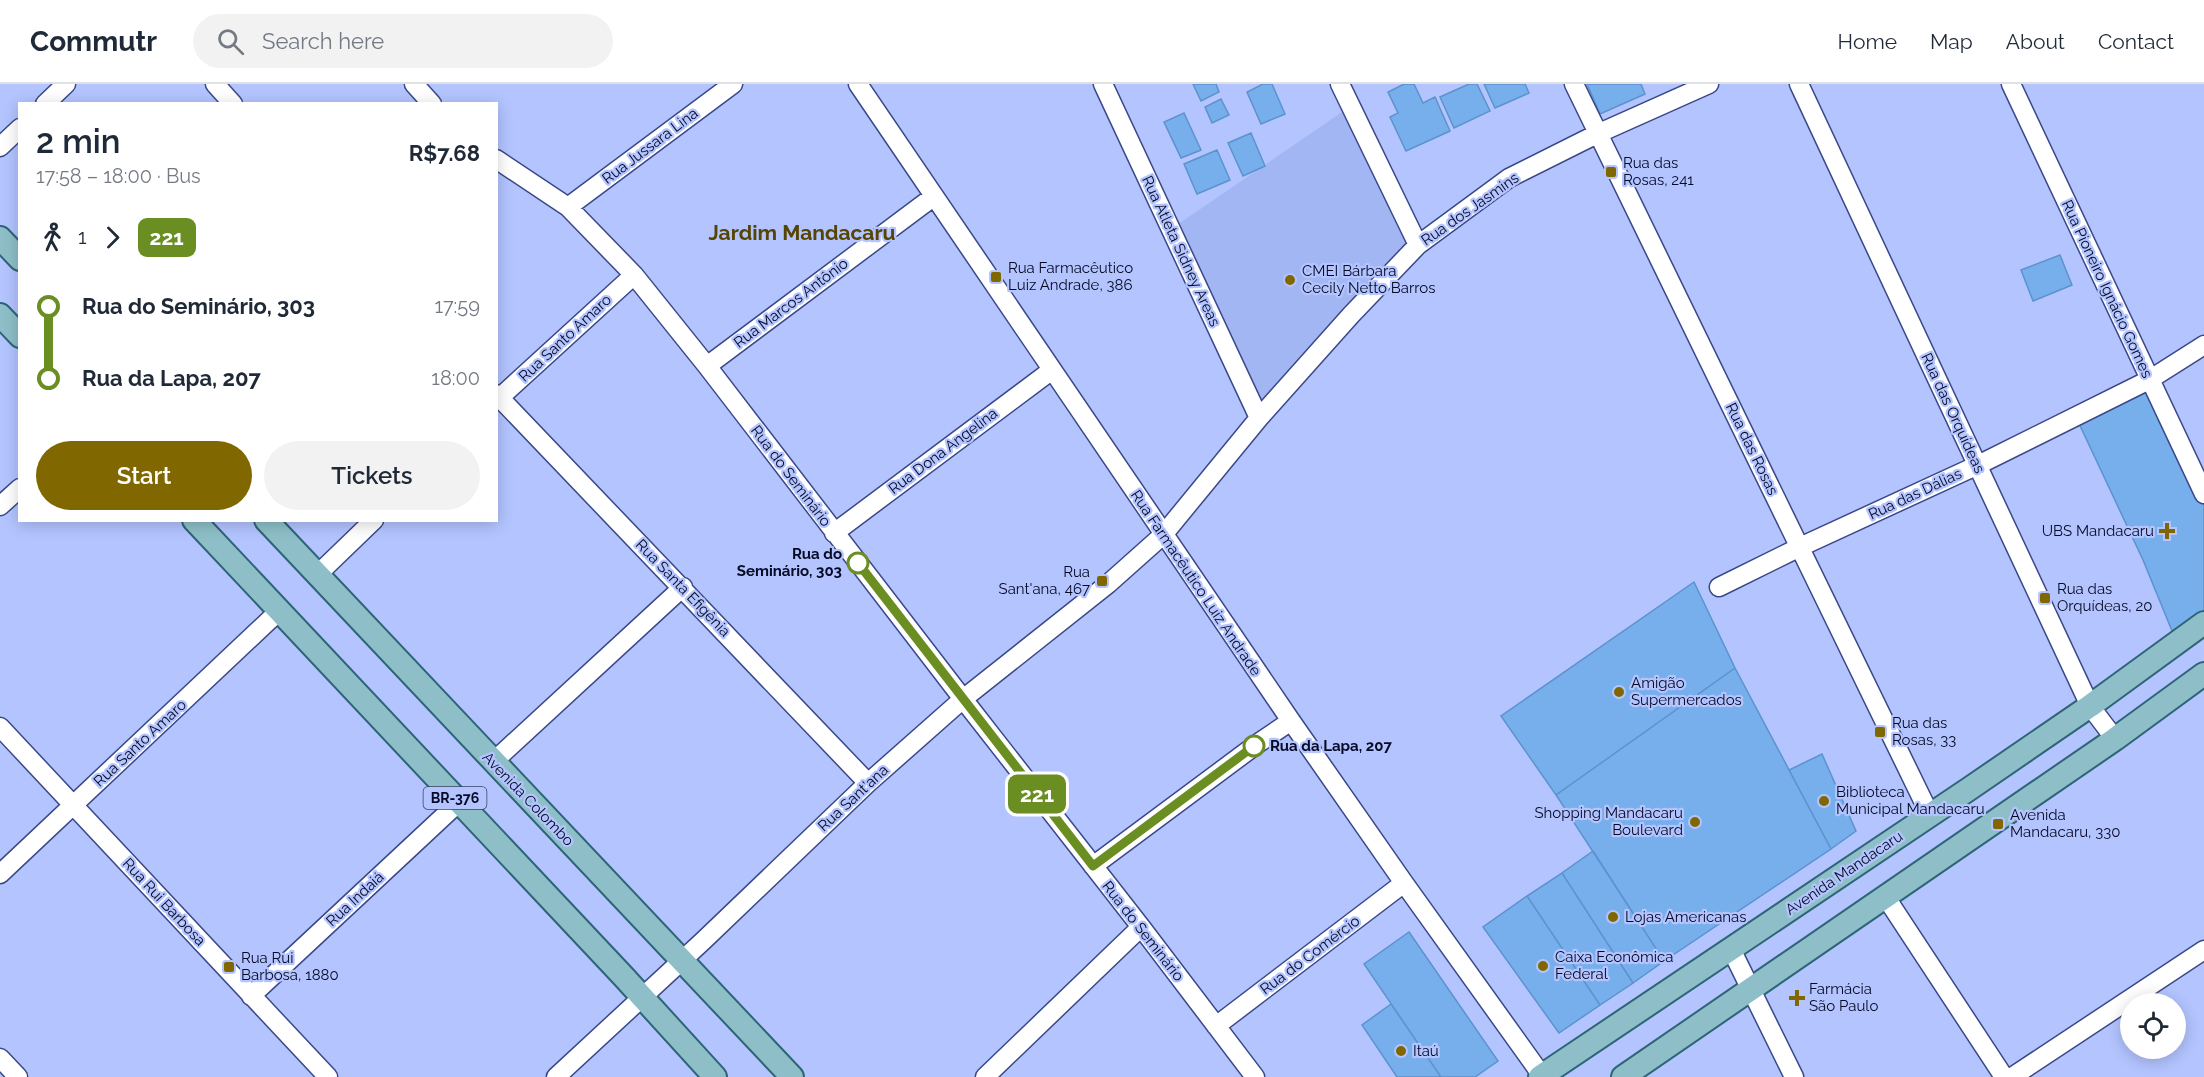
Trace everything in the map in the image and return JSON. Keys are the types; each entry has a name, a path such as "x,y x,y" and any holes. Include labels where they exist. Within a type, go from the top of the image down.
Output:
{"main road":[{"path":"0,238 18,257"},
{"path":"0,315 18,334"},
{"name":"BR-376","path":"196,522 643,997 715,1077"},
{"name":"Avenida Colombo","path":"268,522 792,1077"},
{"name":"Avenida Mandacaru","path":"1542,1077 2090,706 2204,624"},
{"path":"1623,1077 2115,739 2203,675"}],"street":[{"path":"47,102 66,84"},
{"path":"215,84 231,102"},
{"path":"414,84 430,102"},
{"name":"Rua Jussara Lina","path":"567,207 733,84"},
{"name":"Rua Farmacêutico Luiz Andrade","path":"858,84 1291,721 1542,1077"},
{"name":"Rua Atleta Sidney Areas","path":"1103,84 1259,418"},
{"path":"1341,84 1418,245"},
{"name":"Rua das Rosas","path":"1574,84 1930,815"},
{"name":"Rua dos Jasmins","path":"1163,535 1259,418 1351,315 1418,245 1509,178 1597,134 1709,84"},
{"name":"Rua das Orquídeas","path":"1798,84 2090,706 2115,739"},
{"name":"Rua Pioneiro Ignácio Gomes","path":"2011,84 2204,494"},
{"path":"0,147 18,130"},
{"name":"Rua do Seminário","path":"498,160 567,207 634,275 707,366 1255,1077"},
{"name":"Rua Marcos Antônio","path":"707,366 933,197"},
{"name":"Rua Santo Amaro","path":"498,397 634,275"},
{"name":"Rua das Dálias","path":"1719,587 1978,465 2149,381 2204,345"},
{"name":"Rua Dona Angelina","path":"834,533 1052,370"},
{"name":"Rua Santa Efigênia","path":"498,397 683,587 868,783"},
{"path":"0,506 18,490"},
{"path":"317,575 372,522"},
{"name":"Rua Sant'ana","path":"556,1077 868,783 963,699 1108,584 1163,535"},
{"path":"493,762 683,587"},
{"name":"Rua Santo Amaro","path":"0,874 279,611"},
{"path":"1093,866 1291,721"},
{"name":"Rua Rui Barbosa","path":"0,728 328,1077"},
{"name":"Rua Indaiá","path":"252,996 459,802"},
{"name":"Rua do Comércio","path":"1216,1026 1404,883"},
{"path":"1885,896 2004,1077"},
{"path":"985,1077 1141,927"},
{"path":"1731,949 1794,1077"},
{"path":"2012,1077 2204,950"},
{"path":"0,1058 18,1077"}],"shaded area":[{"name":"CMEI Bárbara Cecily Netto Barros","path":"1351,106 1418,245 1259,418 1171,229"}],"building":[{"path":"1193,84 1216,84 1219,92 1201,101"},
{"path":"1263,84 1272,84 1285,114 1261,124 1247,92"},
{"path":"1404,84 1414,84 1423,103 1435,97 1450,131 1406,151 1390,117 1398,113 1388,92"},
{"path":"1469,84 1477,84 1490,111 1454,128 1440,97"},
{"path":"1484,84 1525,84 1529,93 1495,108"},
{"path":"1587,84 1641,84 1645,94 1600,114"},
{"path":"1221,99 1229,115 1212,123 1205,107"},
{"path":"1184,113 1201,150 1181,158 1164,122"},
{"path":"1251,133 1265,166 1243,176 1228,143"},
{"path":"1217,150 1230,180 1197,194 1184,164"},
{"path":"2060,255 2072,285 2033,301 2021,270"},
{"name":"UBS Mandacaru","path":"2149,380 2204,494 2204,623 2177,643 2143,560 2076,417"},
{"name":"Amigão Supermercados","path":"1694,582 1735,668 1556,795 1501,716"},
{"name":"Shopping Mandacaru Boulevard","path":"1735,668 1831,849 1664,961 1556,795"},
{"name":"Biblioteca Municipal Mandacaru","path":"1822,754 1856,831 1831,849 1789,770"},
{"name":"Lojas Americanas","path":"1593,851 1664,961 1633,983 1562,873"},
{"path":"1562,873 1633,983 1600,1005 1527,896"},
{"name":"Caixa Econômica Federal","path":"1527,896 1600,1005 1559,1033 1483,927"},
{"path":"1409,932 1498,1061 1475,1077 1441,1077 1364,964"},
{"name":"Itaú","path":"1391,1004 1441,1077 1397,1077 1362,1025"}],"bus line":[{"name":"221","path":"858,563 1093,866 1254,746"}],"place":[{"name":"Rua das Rosas, 241","path":"1611,172"},
{"name":"Rua Farmacêutico Luiz Andrade, 386","path":"996,277"},
{"name":"CMEI Bárbara Cecily Netto Barros","path":"1290,280"},
{"name":"UBS Mandacaru","path":"2167,531"},
{"name":"Rua do Seminário, 303","path":"858,563"},
{"name":"Rua Sant'ana, 467","path":"1102,581"},
{"name":"Rua das Orquídeas, 20","path":"2045,598"},
{"name":"Amigão Supermercados","path":"1619,692"},
{"name":"Rua das Rosas, 33","path":"1880,732"},
{"name":"Rua da Lapa, 207","path":"1254,746"},
{"name":"Biblioteca Municipal Mandacaru","path":"1824,801"},
{"name":"Shopping Mandacaru Boulevard","path":"1695,822"},
{"name":"Avenida Mandacaru, 330","path":"1998,824"},
{"name":"Lojas Americanas","path":"1613,917"},
{"name":"Caixa Econômica Federal","path":"1543,966"},
{"name":"Rua Rui Barbosa, 1880","path":"229,967"},
{"name":"Farmácia São Paulo","path":"1797,998"},
{"name":"Itaú","path":"1401,1051"}],"district":[{"name":"Jardim Mandacaru","path":"802,232"}]}
